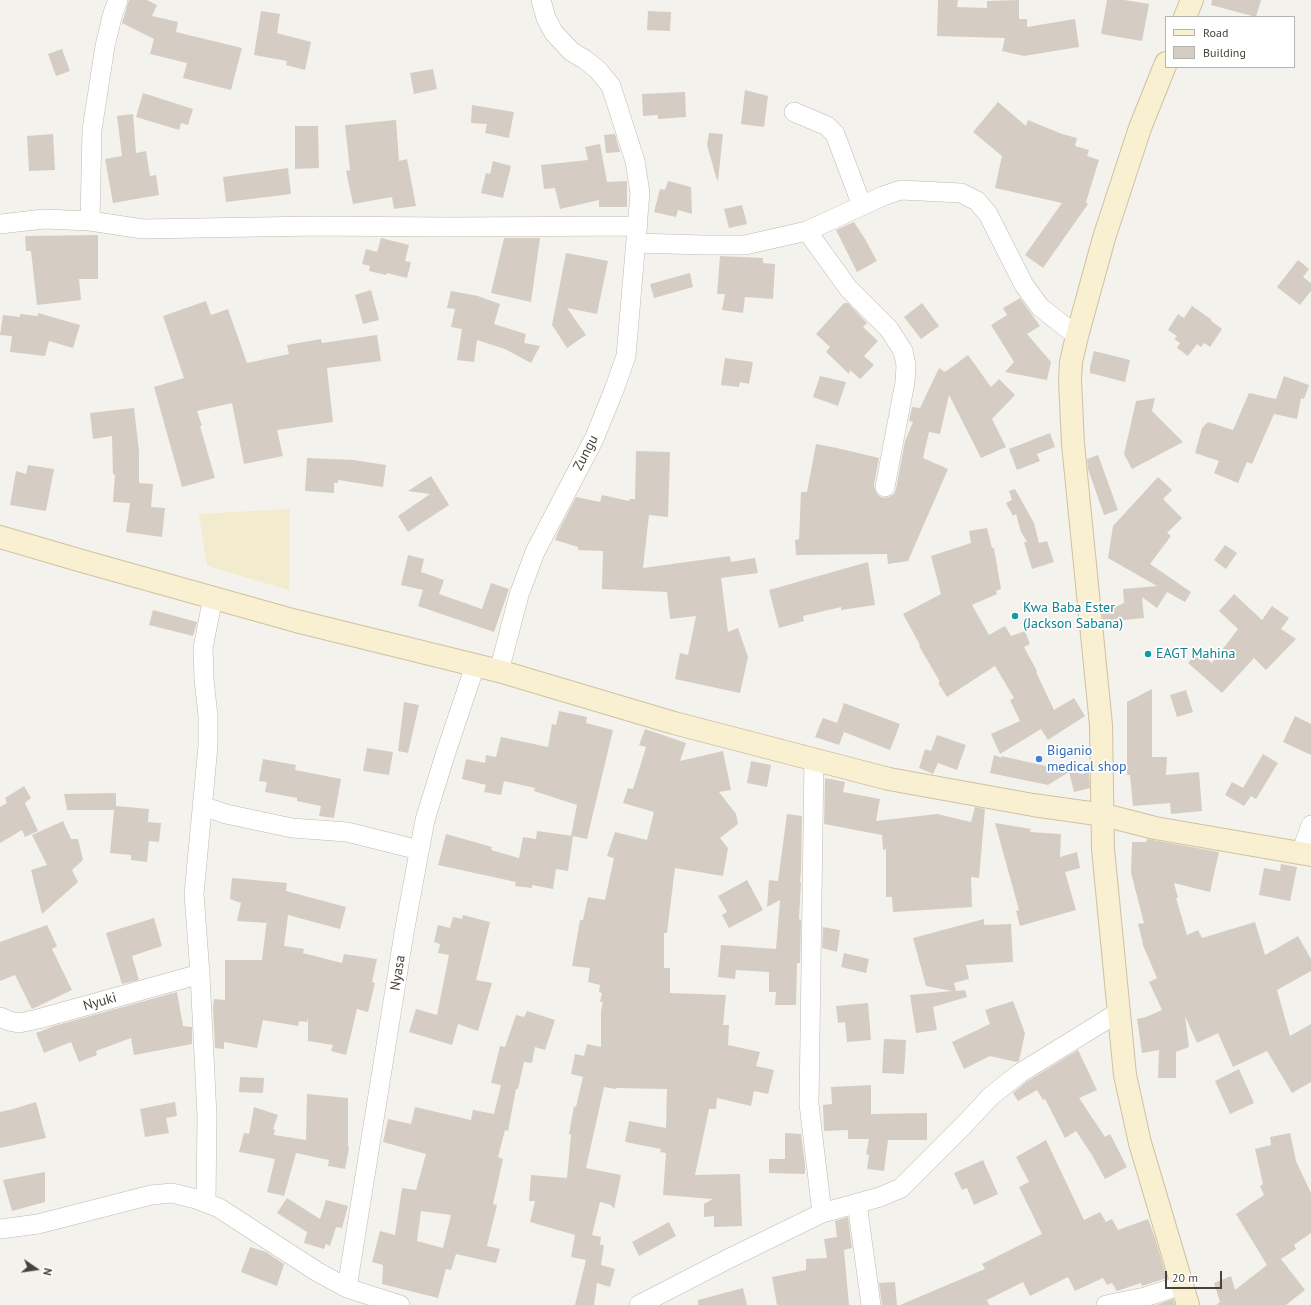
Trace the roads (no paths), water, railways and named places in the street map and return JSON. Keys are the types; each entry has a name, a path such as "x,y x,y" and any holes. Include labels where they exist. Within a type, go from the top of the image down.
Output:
{"street":[{"path":"90,221 92,130 105,46 113,13 118,0"},
{"name":"Zungu","path":"499,671 519,595 535,552 594,439 626,356 640,193 635,161 611,86 598,70 572,52 554,33 546,18 542,0"},
{"path":"1185,16 1192,0"},
{"path":"1106,1305 1145,1297 1185,1295 1140,1143 1126,1075 1103,849 1104,815 1101,725 1073,444 1070,380 1077,336 1109,224 1140,128 1165,66"},
{"path":"794,112 827,126 835,134 862,206"},
{"path":"0,224 44,219 90,221 143,230 315,226 448,227 637,234 703,245 745,244 807,231 883,196 901,190 961,193 977,201 988,214 1024,285 1040,307 1077,336"},
{"path":"807,231 848,288 889,329 903,351 906,365 905,382 885,487"},
{"path":"0,536 90,564 296,621 499,671 674,723 889,779 1033,805 1104,815 1155,828 1306,854 1311,825"},
{"path":"206,1202 207,1116 200,974 194,894 208,746 208,716 204,679 203,648 213,597"},
{"name":"Nyasa","path":"348,1288 404,933 425,820 475,666"},
{"path":"814,759 809,1104 822,1213"},
{"path":"202,806 226,814 292,828 347,832 419,850"},
{"name":"Nyuki","path":"0,1017 8,1021 19,1022 38,1019 200,974"},
{"path":"639,1305 822,1213 880,1197 901,1188 958,1132 991,1096 1020,1073 1119,1012"},
{"path":"0,1229 38,1224 150,1195 172,1193 206,1202 219,1208 316,1271 348,1288 400,1305"},
{"path":"857,1203 871,1305"}],"place":[{"name":"Kwa Baba Ester (Jackson Sabana)","path":"1015,616"},
{"name":"EAGT Mahina","path":"1148,654"},
{"name":"Biganio medical shop","path":"1039,759"}]}
